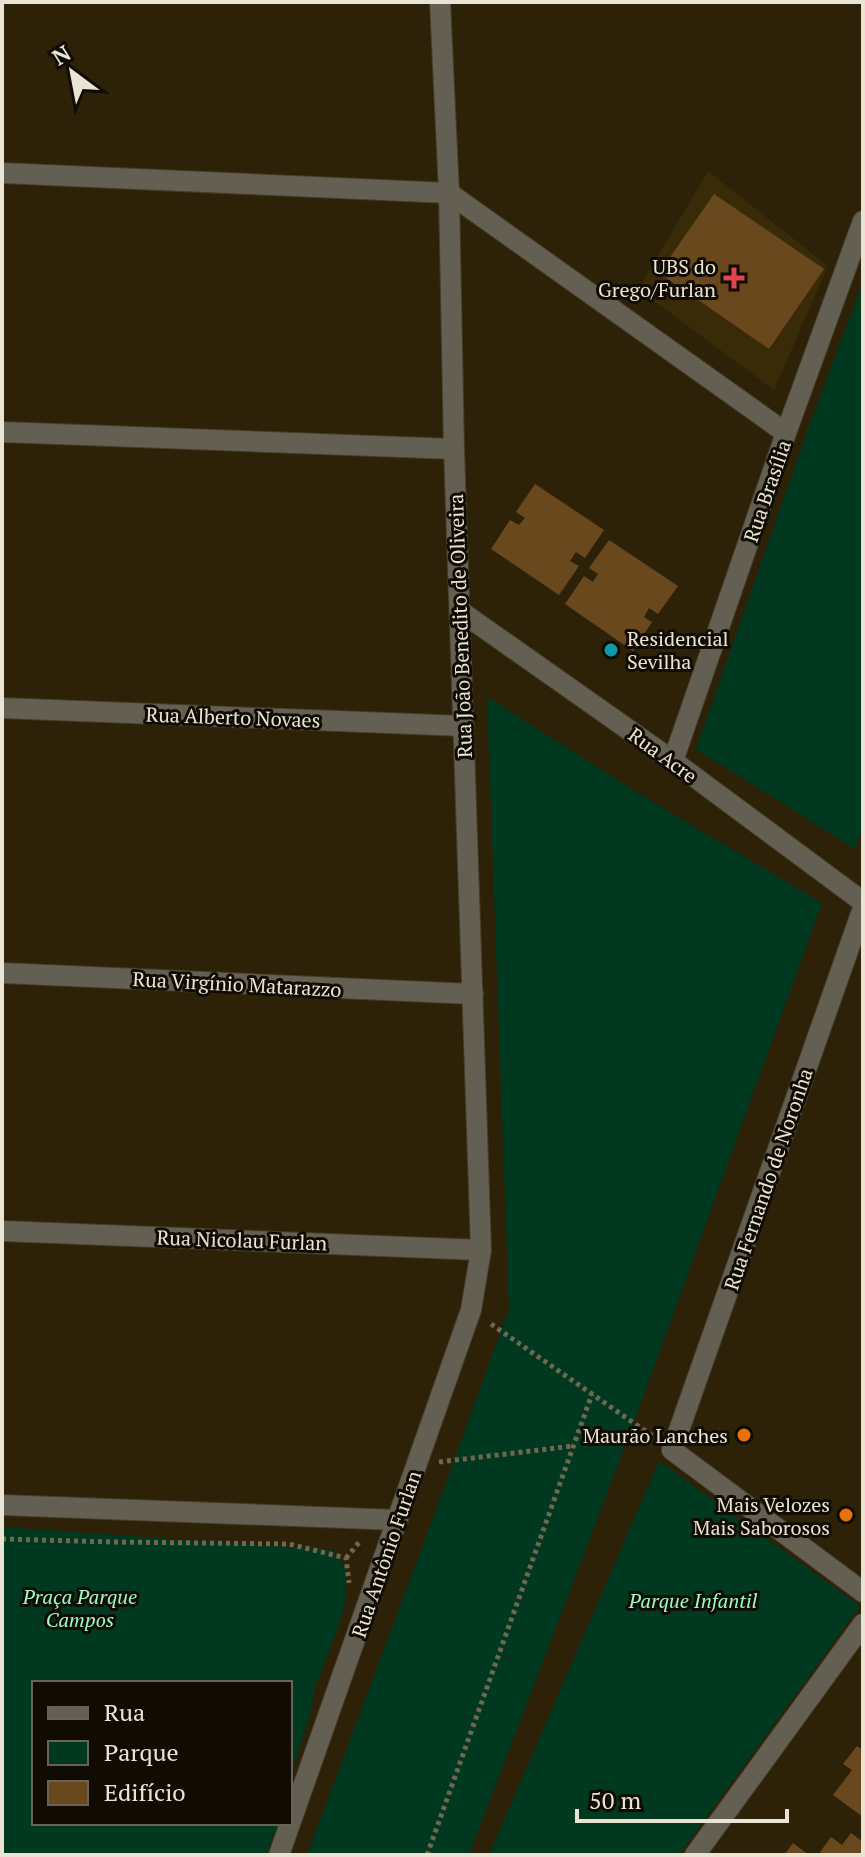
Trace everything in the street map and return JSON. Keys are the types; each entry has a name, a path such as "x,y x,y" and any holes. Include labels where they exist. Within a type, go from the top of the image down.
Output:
{"street":[{"name":"Rua João Benedito de Oliveira","path":"440,2 449,193 454,449 481,1250"},
{"path":"2,173 449,193 786,433"},
{"name":"Rua Brasília","path":"673,761 863,221"},
{"path":"2,432 454,449"},
{"name":"Rua Acre","path":"460,611 673,761 863,905"},
{"name":"Rua Alberto Novaes","path":"2,708 464,726"},
{"name":"Rua Fernando de Noronha","path":"672,1450 863,905"},
{"name":"Rua Virgínio Matarazzo","path":"2,973 473,994"},
{"name":"Rua Nicolau Furlan","path":"2,1231 481,1250"},
{"name":"Rua Antônio Furlan","path":"292,1818 471,1310 481,1250"},
{"path":"672,1450 863,1592"},
{"path":"2,1505 398,1520"},
{"path":"695,1855 863,1624"},
{"name":"Rua Antônio Furlan","path":"279,1855 290,1825"}],"path":[{"path":"471,1310 672,1450"},
{"path":"427,1855 592,1394"},
{"path":"417,1465 573,1446"},
{"path":"2,1539 289,1544 346,1558 350,1585"}],"shaded area":[{"name":"UBS do Grego/Furlan","path":"708,171 828,266 774,390 638,289"}],"green space":[{"path":"863,282 863,826 855,849 696,749"},
{"path":"487,697 641,795 822,903 630,1433 469,1855 307,1855 509,1309"},
{"name":"Parque Infantil","path":"659,1461 860,1606 679,1855 489,1855"},
{"name":"Praça Parque Campos","path":"2,1527 332,1550 345,1568 346,1600 315,1687 292,1773 292,1681 32,1681 32,1825 277,1825 266,1855 2,1855"}],"building":[{"path":"714,194 824,269 769,349 659,273"},
{"path":"535,484 604,530 585,558 576,552 570,561 579,566 559,595 491,549 510,520 519,525 525,518 516,512"},
{"path":"609,540 678,586 658,614 649,608 644,617 652,622 633,651 565,604 584,576 593,582 598,574 589,568"},
{"name":"Residencial Sevilha","path":"610,643 618,649 612,658 604,652"},
{"path":"857,1746 863,1750 863,1817 833,1795 852,1770 843,1764"},
{"path":"851,1833 863,1842 863,1855 824,1855 820,1852 831,1837 842,1845"},
{"path":"793,1843 809,1855 784,1855"}],"place":[{"name":"UBS do Grego/Furlan","path":"734,278"},
{"name":"Residencial Sevilha","path":"611,650"},
{"name":"Maurão Lanches","path":"744,1435"},
{"name":"Mais Velozes Mais Saborosos","path":"846,1515"}]}
